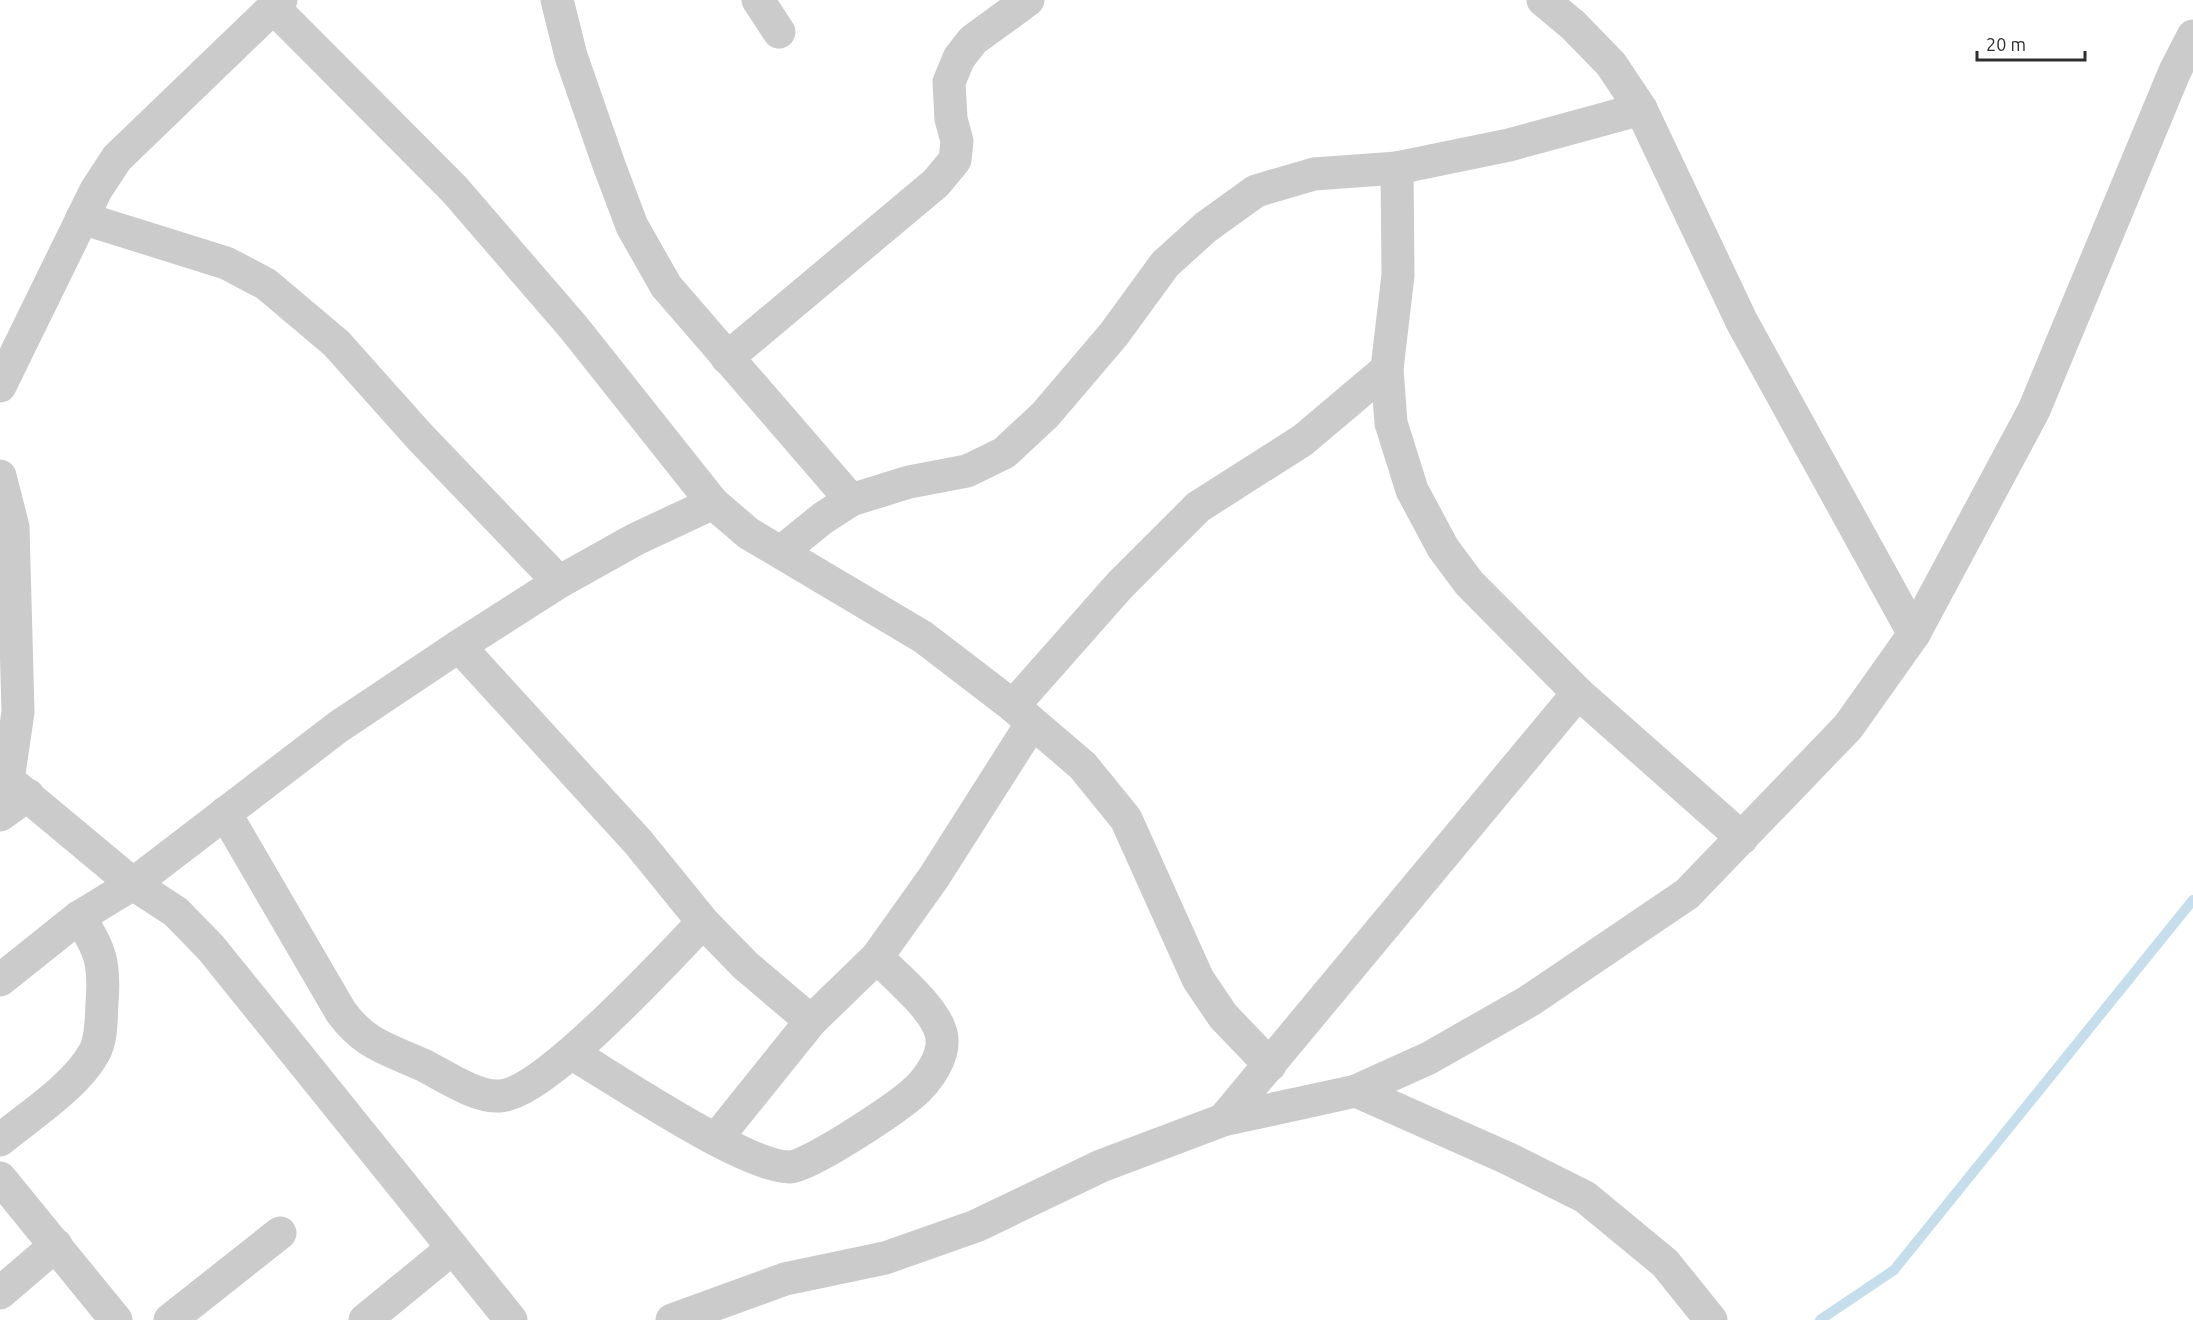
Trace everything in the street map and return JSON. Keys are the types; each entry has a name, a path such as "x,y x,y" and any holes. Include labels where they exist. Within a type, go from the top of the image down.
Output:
{"street":[{"path":"557,0 571,56 632,226 666,286 851,501"},
{"path":"758,0 779,32"},
{"path":"727,358 936,183 955,160 957,141 951,119 949,82 959,58 973,40 1028,0"},
{"path":"1543,0 1574,25 1611,64 1641,109 1742,322 1914,634"},
{"path":"0,386 82,218 117,158 278,4 455,190 574,328 713,503 748,533 923,637 1083,766 1126,819 1198,979 1223,1016 1270,1065"},
{"path":"672,1320 785,1279 885,1258 976,1226 1101,1167 1223,1120 1356,1091 1429,1058 1529,1001 1687,894 1848,727 1914,634 2034,410 2175,71 2193,36"},
{"path":"781,552 823,518 851,501 909,482 968,471 1004,453 1045,415 1098,352 1165,264 1206,227 1256,191 1314,174 1396,168 1509,145 1641,109"},
{"path":"1396,168 1398,275 1387,369 1391,423 1412,490 1443,548 1469,583 1578,693 1742,838"},
{"path":"82,218 226,262 266,284 336,343 420,437 559,582"},
{"path":"716,1139 811,1022 877,957 934,877 1022,715 1120,585 1198,507 1303,440 1387,369"},
{"path":"0,476 13,527 18,712 12,784 0,815"},
{"path":"0,980 79,917 133,884 338,728 459,646 559,582 636,539 713,503"},
{"path":"459,646 638,842 703,922 746,966 811,1022"},
{"path":"1223,1120 1578,693"},
{"path":"12,784 133,884 176,912 211,948 511,1320"},
{"path":"225,813 341,1012 355,1031 374,1044 476,1090 500,1096 523,1087 573,1054 703,922"},
{"path":"0,1140 80,1073 95,1052 100,1031 104,971 92,937 79,917"},
{"path":"573,1054 716,1139 774,1164 791,1167 816,1157 911,1095 929,1075 940,1056 942,1034 933,1015 877,957"},
{"path":"1356,1091 1507,1158 1585,1197 1665,1263 1711,1320"},
{"path":"0,1179 116,1320"},
{"path":"170,1320 280,1233"},
{"path":"0,1293 56,1245"},
{"path":"365,1320 453,1248"}],"waterway":[{"path":"1820,1320 1894,1270 2193,900"}]}
